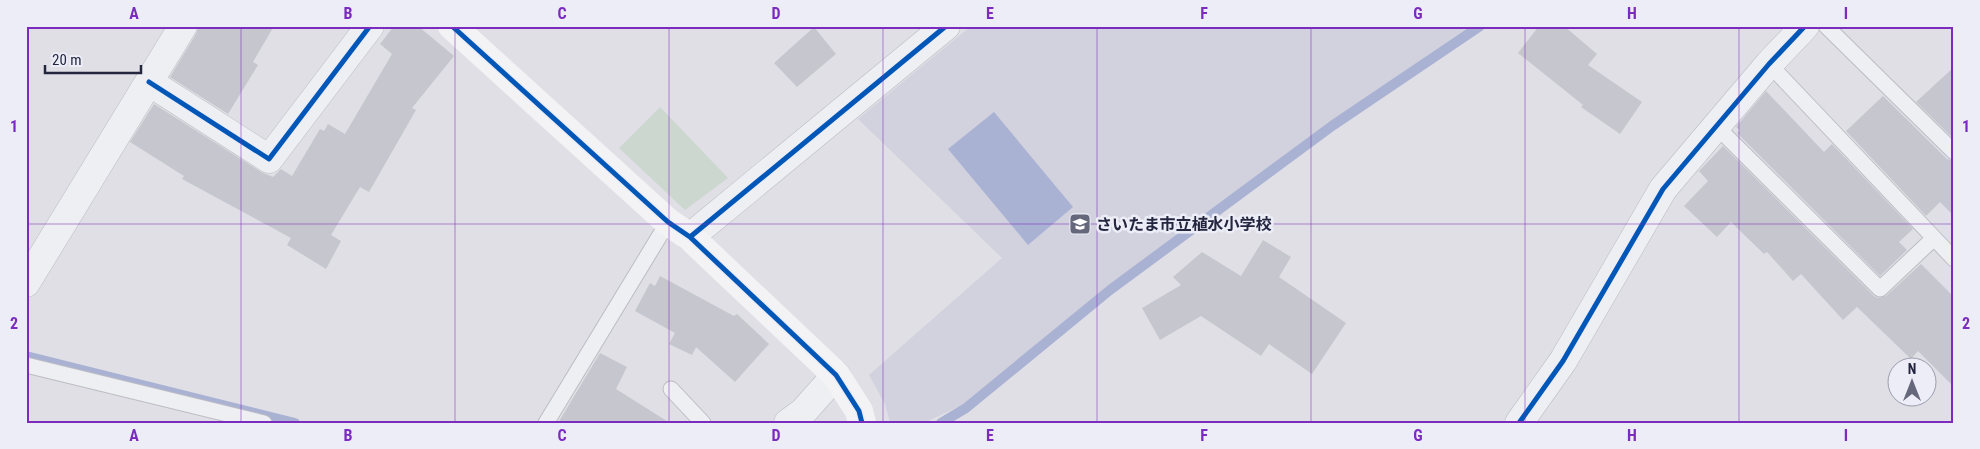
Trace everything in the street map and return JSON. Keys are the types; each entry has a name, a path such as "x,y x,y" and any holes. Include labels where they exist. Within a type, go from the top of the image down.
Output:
{"street":[{"path":"26,283 183,26"},
{"path":"149,82 269,159 370,26"},
{"path":"452,26 668,222 690,237 836,375 859,411 862,423"},
{"path":"690,237 946,26"},
{"path":"1519,423 1563,361 1663,189 1769,64 1805,26"},
{"path":"788,423 803,412 836,375"}],"lane":[{"path":"1826,26 1954,152"},
{"path":"1769,64 1954,259"},
{"path":"1716,126 1880,289 1934,238"},
{"path":"546,423 668,222"},
{"path":"26,365 264,423"},
{"path":"671,389 702,423"}],"shaded area":[{"name":"さいたま市立植水小学校","path":"971,26 1470,26 1320,129 1238,190 1119,280 966,403 924,423 890,423 885,404 869,375 1002,258 858,119"},
{"path":"660,107 728,178 685,210 619,148"}],"water":[{"path":"994,112 1073,207 1028,245 948,149"}],"building":[{"path":"199,26 274,26 253,62 258,65 228,114 170,77"},
{"path":"394,26 418,26 454,56 412,108 416,110 369,192 360,187 331,235 341,241 326,269 287,245 291,238 182,179 184,176 130,142 154,104 261,172 273,177 281,169 292,176 320,129 324,131 328,124 345,134 392,54 380,44"},
{"path":"1539,26 1564,26 1597,54 1588,65 1642,102 1620,134 1581,107 1583,105 1518,53"},
{"path":"814,27 836,54 797,87 774,63"},
{"path":"1954,67 1954,139 1916,102"},
{"path":"1766,91 1824,152 1832,144 1913,229 1899,242 1907,250 1880,276 1737,133 1740,130 1736,127"},
{"path":"1883,96 1947,159 1954,161 1954,216 1940,202 1926,216 1846,131"},
{"path":"1723,146 1878,298 1886,296 1921,264 1954,297 1954,387 1938,371 1938,356 1923,356 1918,351 1914,356 1908,356 1857,307 1843,320 1801,274 1793,281 1767,252 1764,254 1731,222 1717,237 1684,206 1708,181 1699,171"},
{"path":"1263,240 1291,257 1279,277 1346,323 1312,374 1269,344 1261,356 1201,316 1160,340 1142,308 1181,285 1173,277 1202,252 1241,276"},
{"path":"660,276 734,316 737,314 769,344 735,382 696,347 692,355 669,344 675,333 635,311 650,283 655,286"},
{"path":"600,353 627,367 616,389 670,423 558,423"}],"waterway":[{"path":"941,423 966,408 1110,290 1332,126 1480,26"},
{"path":"26,356 295,423"}],"cycle path":[{"path":"149,82 269,159 370,26"},
{"path":"452,26 668,222 690,237 836,375 859,411 862,423"},
{"path":"690,237 946,26"},
{"path":"1519,423 1563,361 1663,189 1769,64 1805,26"}],"place":[{"name":"さいたま市立植水小学校","path":"1080,224"}]}
